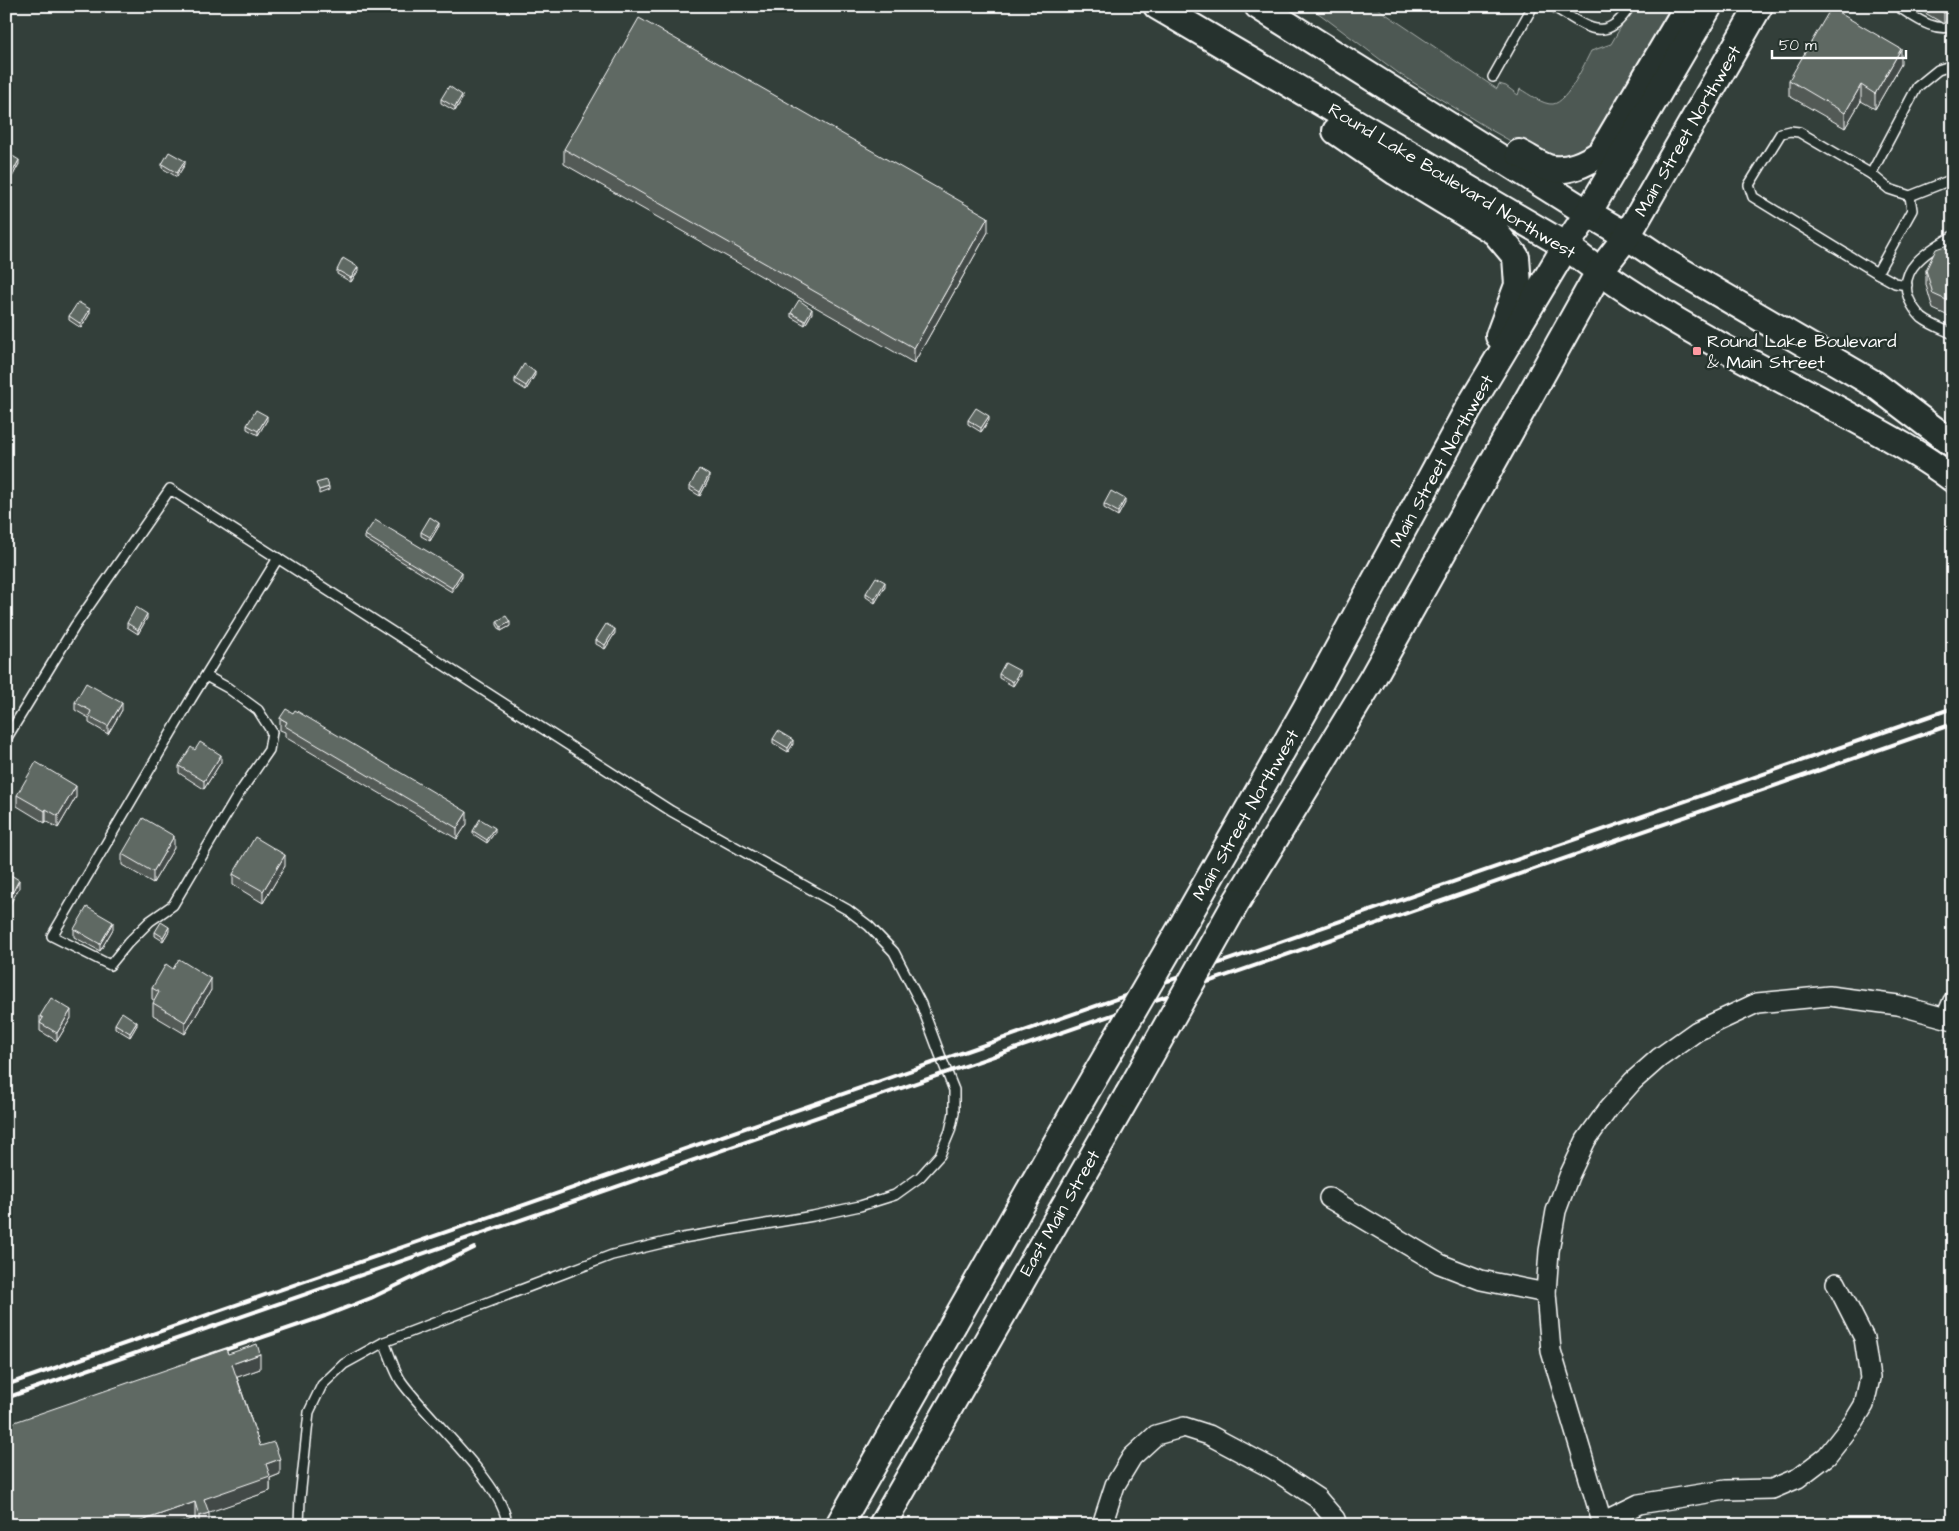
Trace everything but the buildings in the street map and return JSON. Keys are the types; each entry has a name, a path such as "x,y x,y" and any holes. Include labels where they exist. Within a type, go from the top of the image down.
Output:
{"main road":[{"name":"Round Lake Boulevard Northwest","path":"1157,6 1566,246 1599,272 1692,330 1898,443 1953,479"},
{"path":"1258,6 1627,236 1667,263 1874,384 1953,444"},
{"path":"1437,118 1468,125 1549,168 1566,169 1589,161 1601,153 1688,6"},
{"name":"Main Street Northwest","path":"1185,921 1310,702 1467,410 1588,213 1709,6"},
{"name":"Main Street Northwest","path":"1237,901 1376,671 1599,272 1627,236 1759,6"},
{"path":"1289,85 1323,122 1396,172 1495,232 1516,257 1518,285 1495,346 1493,369"},
{"name":"East Main Street","path":"882,1525 1237,901"},
{"name":"East Main Street","path":"839,1525 1185,921"}],"street":[{"path":"1836,1283 1864,1338 1870,1378 1864,1405 1827,1456 1798,1478 1772,1488 1726,1490 1639,1504 1603,1524 1551,1351 1546,1293 1549,1251 1556,1211 1569,1176 1586,1140 1609,1108 1633,1081 1659,1058 1697,1031 1757,1003 1829,996 1951,1013"},
{"path":"1329,1198 1440,1264 1481,1280 1546,1293"},
{"path":"1102,1525 1115,1485 1132,1457 1156,1435 1184,1427 1209,1435 1273,1469 1317,1498 1336,1519 1337,1525"}],"lane":[{"path":"1493,77 1533,6"},
{"path":"1552,6 1595,30 1611,29 1625,15 1630,6"},
{"path":"1897,6 1927,24 1938,28 1953,26"},
{"path":"1871,174 1918,87 1938,70 1953,65"},
{"path":"1907,284 1895,283 1877,273 1753,197 1749,185 1781,133 1790,131 1799,132 1871,174 1888,189 1910,196 1953,179"},
{"path":"1877,273 1912,210 1910,196"},
{"path":"1953,236 1921,258 1910,271 1907,284 1907,294 1911,304 1921,317 1953,334"},
{"path":"6,739 75,626 170,489 671,811 848,910 869,926 894,952 921,1004 954,1090 954,1113 950,1131 940,1156 920,1177 895,1195 860,1206 832,1212 683,1238 612,1255 384,1342 344,1364 322,1386 309,1412 299,1525"},
{"path":"206,676 228,688 258,710 272,732 269,750 238,795 173,905 150,921 110,965 52,936 206,676 278,558"},
{"path":"384,1342 401,1380 492,1489 507,1516 507,1525"}],"shaded area":[{"path":"1307,6 1374,6 1497,89 1499,84 1506,86 1518,95 1520,89 1541,101 1553,104 1559,102 1570,90 1591,51 1611,44 1633,6 1680,6 1597,138 1585,150 1574,157 1537,156 1491,130 1401,75"}],"railway":[{"path":"6,1385 1953,708"},
{"path":"6,1398 1953,724"},
{"path":"192,1361 325,1316 371,1298 474,1248"}],"place":[{"name":"Round Lake Boulevard & Main Street","path":"1697,351"}]}
